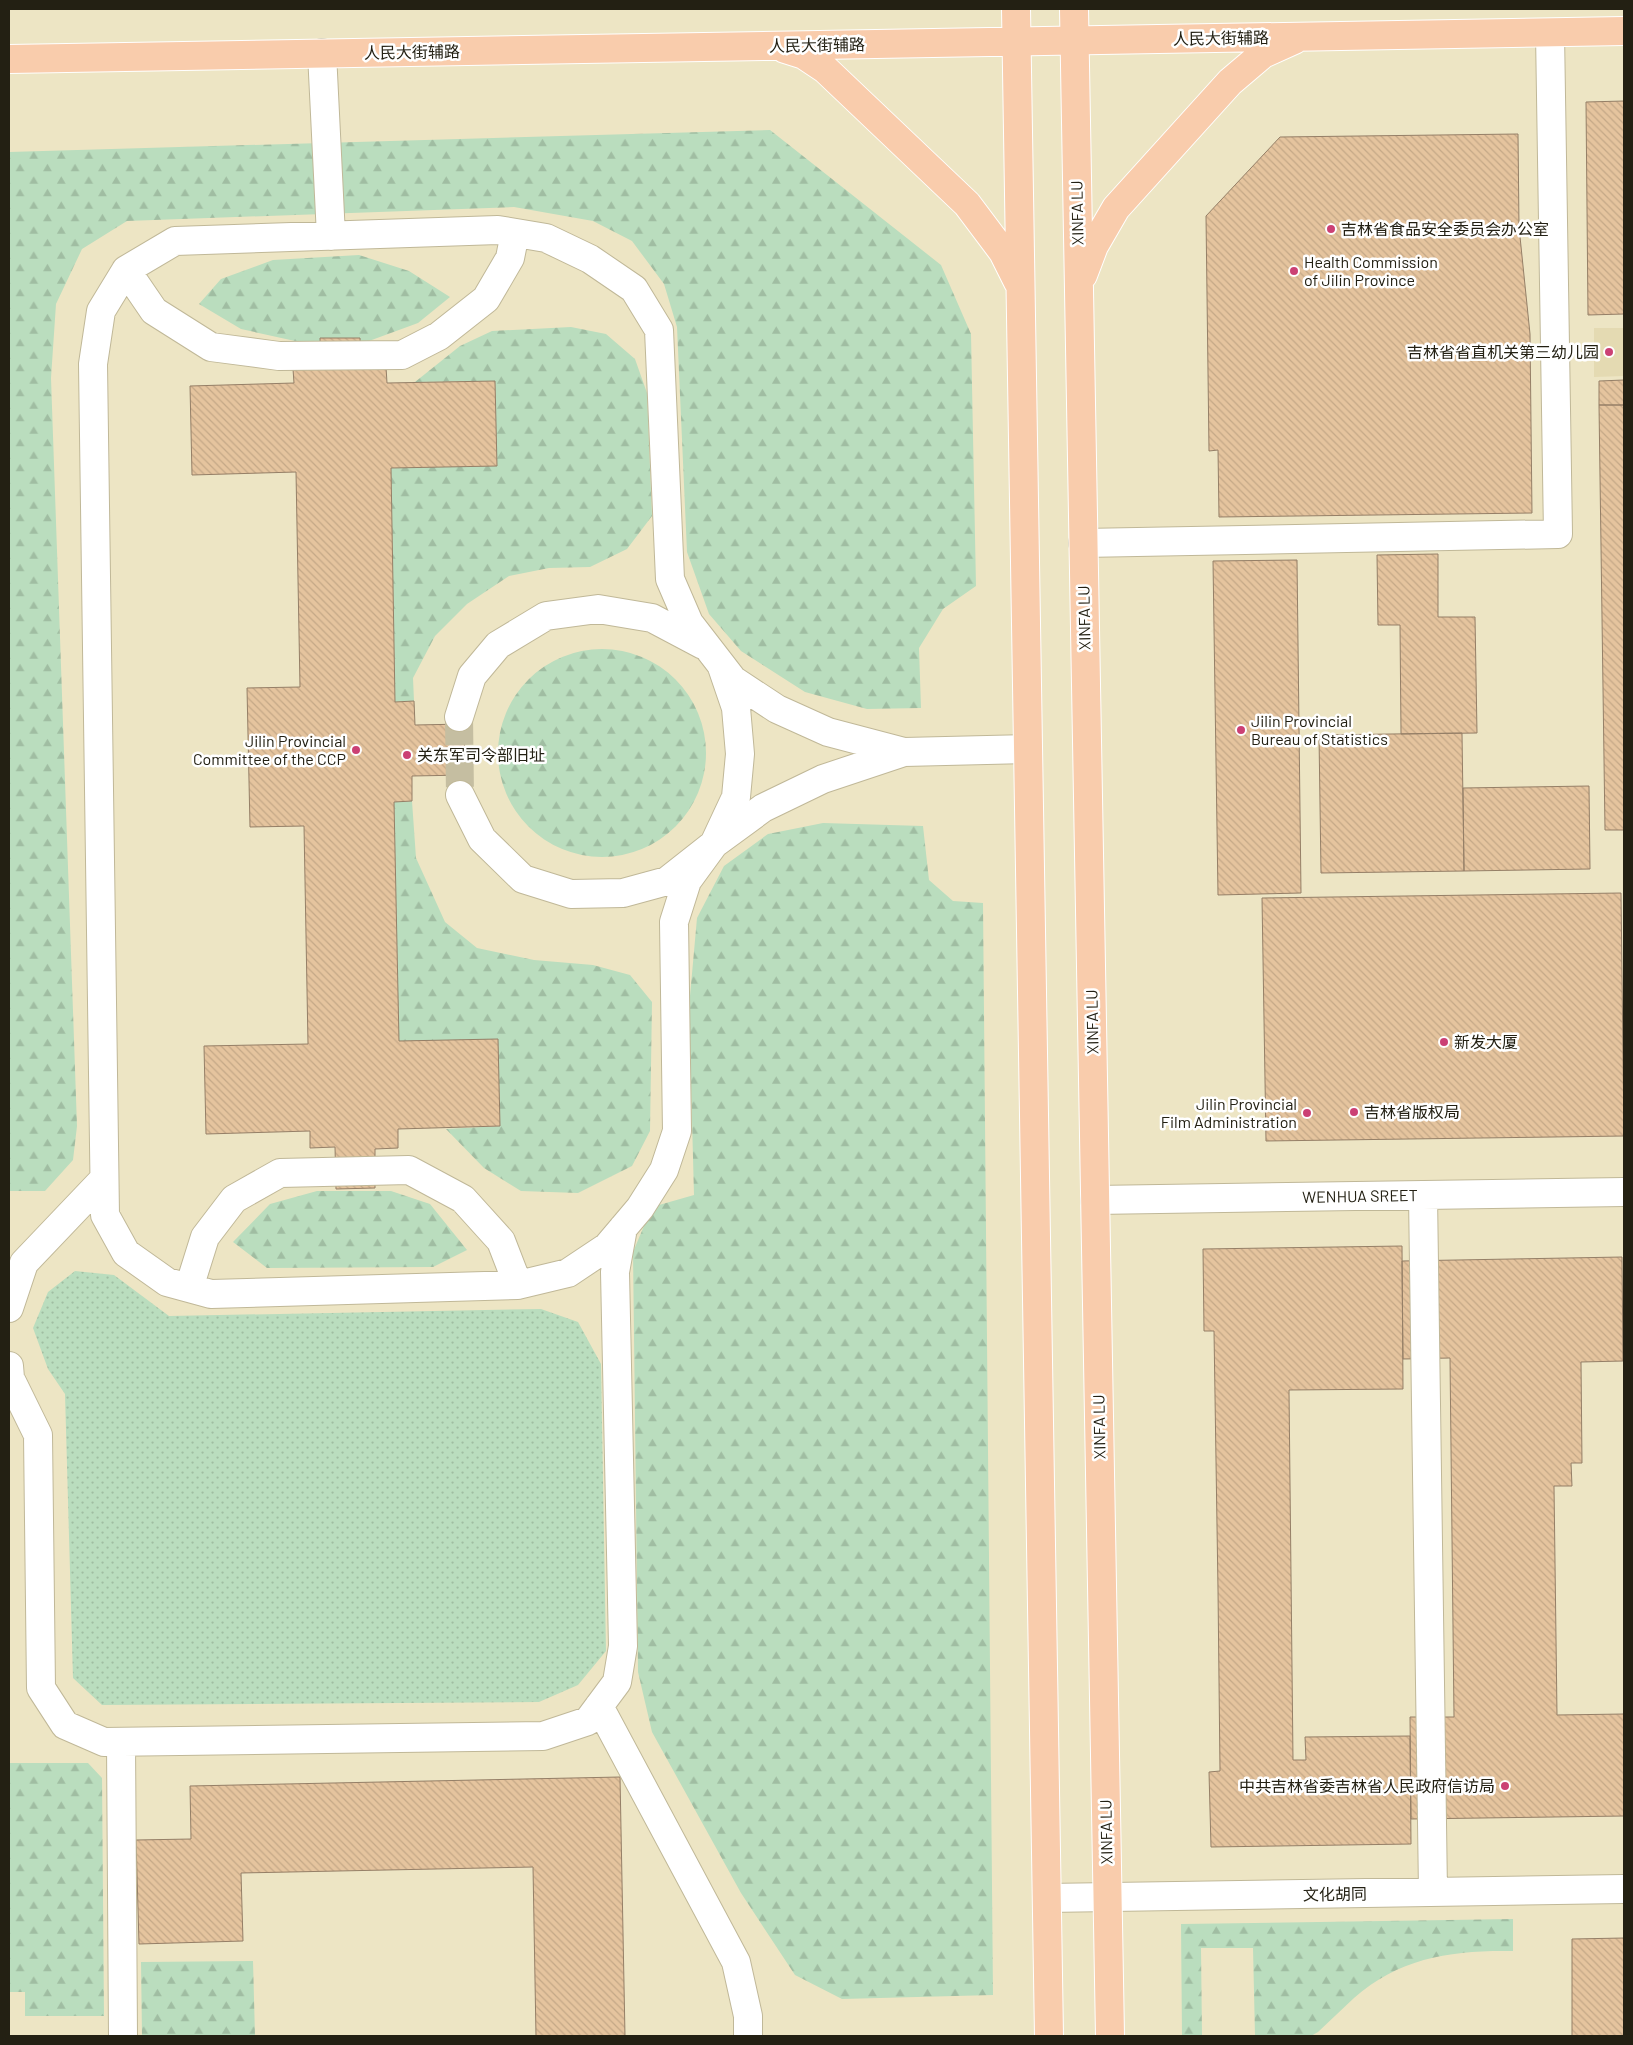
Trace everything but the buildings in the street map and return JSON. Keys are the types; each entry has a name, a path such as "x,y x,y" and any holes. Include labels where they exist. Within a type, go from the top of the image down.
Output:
{"main road":[{"path":"1016,9 1049,2036"},
{"name":"XINFA LU","path":"1074,9 1110,2036"},
{"name":"人民大街辅路","path":"9,59 1624,32"},
{"path":"1079,288 1094,246 1116,208 1230,82 1263,54 1301,37"},
{"path":"774,46 804,55 825,69 967,204 1003,252 1020,288"}],"street":[{"path":"1083,543 1558,534 1550,33"},
{"path":"322,54 331,236"},
{"path":"459,717 472,676 498,645 546,616 598,609 652,618 715,656 736,708 740,754 736,797 714,844 687,881 674,922 677,1131 664,1170 640,1208 607,1247 568,1273 518,1285 211,1294 167,1282 126,1253 105,1216 93,364 101,310 126,270 175,241 498,230 546,238 590,259 634,289 659,330 670,579 689,623 715,656 733,680 777,709 828,732 904,752 1028,749"},
{"path":"126,270 154,311 211,346 279,356 402,355 438,336 486,300 510,258 515,233"},
{"path":"460,795 482,839 523,879 571,894 623,893 667,881 763,808 823,779 904,752"},
{"path":"189,1288 205,1237 234,1199 280,1172 409,1170 463,1199 501,1241 518,1285"},
{"path":"9,1308 24,1263 104,1180"},
{"name":"WENHUA SREET","path":"1095,1200 1624,1192"},
{"path":"1422,1195 1433,1892"},
{"path":"9,1366 10,1378 38,1435 41,1688 65,1725 104,1742 543,1736 588,1721 617,1682 623,1646 615,1272 623,1228"},
{"path":"599,1706 736,1962 748,2016 748,2036"},
{"path":"121,1742 123,2036"},
{"name":"文化胡同","path":"1047,1898 1624,1889"}],"shaded area":[{"name":"吉林省省直机关第三幼儿园","path":"1594,328 1624,328 1624,376 1594,377"}],"green space":[{"path":"770,130 941,265 971,334 976,586 943,609 919,648 921,708 867,709 805,692 741,651 709,614 687,552 677,327 664,284 632,241 593,221 514,207 127,221 82,249 56,304 51,378 77,1126 73,1160 45,1191 9,1191 9,152"},
{"path":"359,255 409,271 450,297 418,323 369,341 295,341 241,329 199,304 221,279 273,260"},
{"path":"571,327 606,334 635,359 647,393 652,516 627,549 590,567 549,568 509,576 467,604 435,636 413,678 414,701 395,702 391,468 497,465 495,381 415,382 460,346 492,331"},
{"path":"602,649 622,651 651,661 668,673 682,687 698,713 704,733 706,753 704,773 694,802 682,819 668,833 642,849 622,855 602,857 582,855 553,845 536,833 522,819 506,793 500,773 498,753 500,733 510,704 522,687 536,673 562,657 582,651"},
{"path":"412,801 416,858 445,922 477,948 534,960 593,965 630,975 652,1002 650,1131 632,1166 578,1193 521,1191 484,1168 446,1129 500,1126 498,1040 399,1041 394,802"},
{"path":"823,823 923,826 929,880 953,901 983,903 993,1995 842,1999 795,1975 741,1893 652,1732 638,1672 633,1252 652,1207 694,1195 689,1007 697,918 724,866 768,834"},
{"path":"317,1191 391,1191 430,1204 467,1250 433,1267 267,1268 233,1242 270,1204"},
{"path":"75,1271 114,1275 169,1316 541,1309 578,1322 601,1364 606,1651 578,1685 539,1702 102,1705 73,1678 65,1394 48,1369 33,1328 48,1292"},
{"path":"9,1763 88,1763 102,1778 104,2016 25,2016 25,1992 9,1992"},
{"path":"1513,1919 1513,1951 1469,1952 1428,1959 1409,1965 1390,1973 1372,1984 1311,2036 1255,2036 1253,1948 1201,1948 1202,2036 1182,2036 1181,1924"},
{"path":"253,1961 255,2036 142,2036 141,1962"}],"tunnel":[{"path":"459,717 460,795"}],"place":[{"name":"吉林省食品安全委员会办公室","path":"1331,229"},
{"name":"Health Commission of Jilin Province","path":"1294,271"},
{"name":"吉林省省直机关第三幼儿园","path":"1609,352"},
{"name":"Jilin Provincial Bureau of Statistics","path":"1241,730"},
{"name":"Jilin Provincial Committee of the CCP","path":"356,750"},
{"name":"关东军司令部旧址","path":"407,755"},
{"name":"新发大厦","path":"1444,1042"},
{"name":"吉林省版权局","path":"1354,1112"},
{"name":"Jilin Provincial Film Administration","path":"1307,1113"},
{"name":"中共吉林省委吉林省人民政府信访局","path":"1505,1786"}]}
